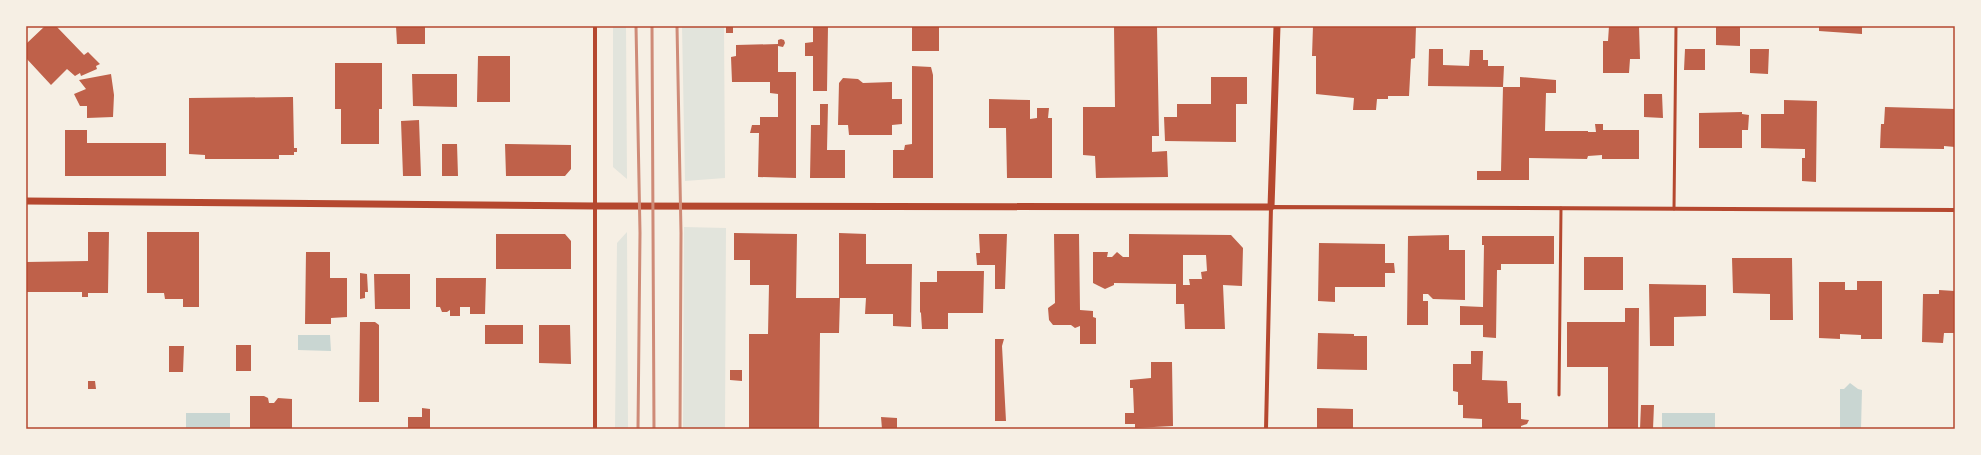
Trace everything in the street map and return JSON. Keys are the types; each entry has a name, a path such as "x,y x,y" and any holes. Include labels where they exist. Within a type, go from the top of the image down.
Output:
{"street":[{"path":"595,26 595,429"},
{"path":"1266,429 1277,26"},
{"path":"26,201 595,206 1955,210"}],"lane":[{"path":"1674,209 1676,26"},
{"path":"1559,395 1561,208"}],"shaded area":[{"path":"613,26 626,26 627,179 613,167"},
{"path":"682,26 724,26 725,178 685,181"},
{"path":"684,227 726,228 725,429 683,429"},
{"path":"627,232 628,429 615,429 617,243"},
{"path":"298,335 330,335 331,351 298,350"},
{"path":"1850,383 1862,390 1861,429 1840,429 1840,389 1844,389"},
{"path":"186,413 230,413 230,429 186,429"},
{"path":"1662,413 1715,413 1715,429 1662,429"}],"building":[{"path":"45,26 56,26 84,55 88,52 100,64 96,66 97,69 81,76 80,73 75,76 67,69 51,85 26,58 26,44"},
{"path":"396,26 425,26 425,44 397,44"},
{"path":"726,26 733,26 733,33 726,33"},
{"path":"813,26 828,26 827,91 813,91 813,56 805,56 805,43 813,42"},
{"path":"912,26 939,26 939,51 912,51"},
{"path":"1114,26 1157,26 1159,136 1152,136 1152,152 1167,151 1168,177 1096,178 1095,156 1083,155 1083,107 1115,107"},
{"path":"1313,26 1416,26 1415,58 1411,59 1409,96 1388,96 1388,99 1377,99 1376,110 1353,110 1354,98 1316,94 1316,56 1312,56"},
{"path":"1609,26 1639,26 1640,59 1630,59 1629,73 1603,73 1603,41 1608,41"},
{"path":"1716,26 1740,26 1740,46 1716,45"},
{"path":"1819,26 1862,26 1862,34 1819,31"},
{"path":"778,40 784,40 785,43 783,47 778,46 778,72 796,72 796,178 758,177 759,133 750,133 752,125 760,125 760,117 778,117 778,94 770,93 770,82 732,82 731,57 736,56 736,45 778,44"},
{"path":"1429,49 1443,49 1443,65 1469,66 1470,50 1483,50 1483,60 1488,60 1488,66 1504,66 1503,87 1428,86"},
{"path":"1685,49 1705,49 1705,70 1684,70"},
{"path":"1750,49 1769,49 1768,74 1750,73"},
{"path":"478,56 510,56 510,102 477,102"},
{"path":"335,63 382,63 382,109 379,109 379,144 341,144 341,109 335,109"},
{"path":"912,66 931,67 933,75 933,178 893,178 893,150 904,150 905,145 912,144"},
{"path":"111,74 114,95 113,117 87,118 87,106 80,106 74,94 86,89 79,80"},
{"path":"412,74 457,74 457,107 413,106"},
{"path":"1211,77 1247,77 1247,104 1236,104 1236,142 1165,141 1164,117 1177,117 1177,104 1211,104"},
{"path":"1520,77 1556,80 1556,93 1546,93 1545,131 1596,132 1595,124 1603,124 1603,130 1639,130 1639,159 1602,159 1602,155 1588,156 1587,159 1529,158 1529,180 1477,180 1477,171 1501,171 1503,87 1520,87"},
{"path":"843,78 858,79 863,83 892,82 892,99 902,99 902,124 892,125 892,135 849,135 848,125 838,125 839,83"},
{"path":"1644,94 1662,94 1663,118 1644,117"},
{"path":"293,97 294,148 297,148 297,152 294,152 294,155 279,155 279,159 205,159 205,155 189,154 189,98"},
{"path":"989,99 1030,100 1030,119 1037,118 1037,108 1049,108 1048,118 1052,118 1052,178 1007,178 1006,128 989,128"},
{"path":"1784,100 1817,101 1816,182 1802,181 1802,158 1805,158 1805,149 1761,148 1761,114 1784,114"},
{"path":"820,104 828,104 827,150 845,150 845,178 810,178 811,125 820,125"},
{"path":"1885,107 1955,109 1955,147 1944,146 1944,149 1880,148 1881,124 1884,124"},
{"path":"1742,112 1742,114 1749,115 1748,130 1742,130 1742,148 1699,148 1699,113"},
{"path":"419,120 421,176 403,176 401,121"},
{"path":"65,130 87,130 87,143 166,143 166,176 65,176"},
{"path":"442,144 457,144 458,176 442,176"},
{"path":"505,144 571,145 571,169 565,176 506,176"},
{"path":"88,232 109,232 108,293 88,293 88,297 82,297 82,292 26,292 26,262 88,261"},
{"path":"147,232 199,232 199,307 183,307 183,299 165,299 164,293 147,293"},
{"path":"734,233 797,234 796,298 839,298 839,233 866,234 866,264 912,264 911,327 893,326 893,314 865,314 866,298 840,298 839,333 820,333 819,429 749,429 749,334 768,334 769,285 750,285 750,260 734,260"},
{"path":"496,234 565,234 571,241 571,269 496,269"},
{"path":"979,234 1007,234 1005,289 995,289 995,265 977,265 976,253 980,253"},
{"path":"1054,234 1079,234 1080,310 1093,311 1093,317 1096,318 1096,344 1080,344 1080,326 1075,328 1071,325 1053,325 1049,320 1048,308 1055,303"},
{"path":"1129,234 1231,235 1243,248 1242,286 1223,285 1225,329 1185,329 1184,304 1176,304 1176,284 1114,283 1114,285 1105,289 1093,283 1093,252 1108,252 1107,257 1112,257 1117,252 1123,257 1129,257","holes":["1183,255 1206,255 1207,271 1201,272 1202,279 1189,279 1190,285 1183,285"]},
{"path":"1449,235 1449,250 1465,250 1465,300 1433,299 1428,294 1423,294 1423,301 1428,301 1428,325 1407,325 1408,236"},
{"path":"1482,236 1554,236 1554,264 1501,264 1501,270 1497,270 1496,338 1483,337 1483,325 1460,325 1460,306 1483,307 1484,245 1482,245"},
{"path":"1319,243 1385,244 1385,263 1394,263 1395,273 1385,273 1385,287 1335,287 1335,302 1318,301"},
{"path":"306,252 330,252 330,278 347,278 347,317 331,318 331,324 305,324"},
{"path":"1584,257 1623,257 1623,290 1584,290"},
{"path":"1732,258 1792,258 1793,320 1770,320 1770,294 1733,293"},
{"path":"937,271 984,271 983,313 948,313 948,329 922,329 920,312 920,282 937,282"},
{"path":"360,273 367,274 368,292 365,292 365,298 360,299"},
{"path":"374,274 410,274 410,309 375,309"},
{"path":"436,278 486,278 485,314 470,314 470,307 460,307 460,316 450,316 450,310 447,312 442,312 440,307 436,307"},
{"path":"1857,281 1882,281 1882,339 1861,339 1861,335 1840,334 1840,339 1819,338 1819,282 1845,282 1845,290 1857,290"},
{"path":"1649,284 1706,285 1706,316 1674,317 1674,346 1650,346"},
{"path":"1939,290 1955,291 1955,333 1944,333 1943,343 1922,342 1923,294 1939,294"},
{"path":"1625,308 1639,308 1638,429 1608,429 1608,367 1567,367 1567,322 1625,322"},
{"path":"360,322 375,322 379,325 379,402 359,402"},
{"path":"485,325 523,325 523,344 485,344"},
{"path":"539,325 570,325 571,364 539,363"},
{"path":"1318,333 1354,334 1354,336 1367,336 1367,370 1317,369"},
{"path":"995,339 1004,339 1002,346 1006,421 995,421"},
{"path":"236,345 251,345 251,371 236,371"},
{"path":"169,346 184,346 183,372 169,372"},
{"path":"1471,351 1483,351 1482,380 1507,381 1508,403 1521,403 1521,419 1529,420 1527,424 1521,426 1521,429 1482,429 1482,419 1463,418 1463,405 1458,405 1458,392 1453,391 1453,364 1471,364"},
{"path":"1151,362 1172,362 1173,426 1135,428 1135,424 1125,424 1125,413 1134,413 1133,388 1130,388 1130,380 1151,378"},
{"path":"730,370 742,370 742,381 730,380"},
{"path":"88,381 95,381 96,389 88,389"},
{"path":"250,396 264,396 268,398 269,403 274,403 278,398 292,399 292,429 250,429"},
{"path":"1641,405 1654,405 1653,429 1640,429"},
{"path":"422,408 430,409 430,429 408,429 408,417 422,417"},
{"path":"1317,408 1353,409 1353,429 1317,429"},
{"path":"881,417 897,418 897,429 882,429"}],"railway":[{"path":"636,26 640,233 638,429"},
{"path":"652,26 654,429"},
{"path":"677,26 681,233 680,429"}]}
